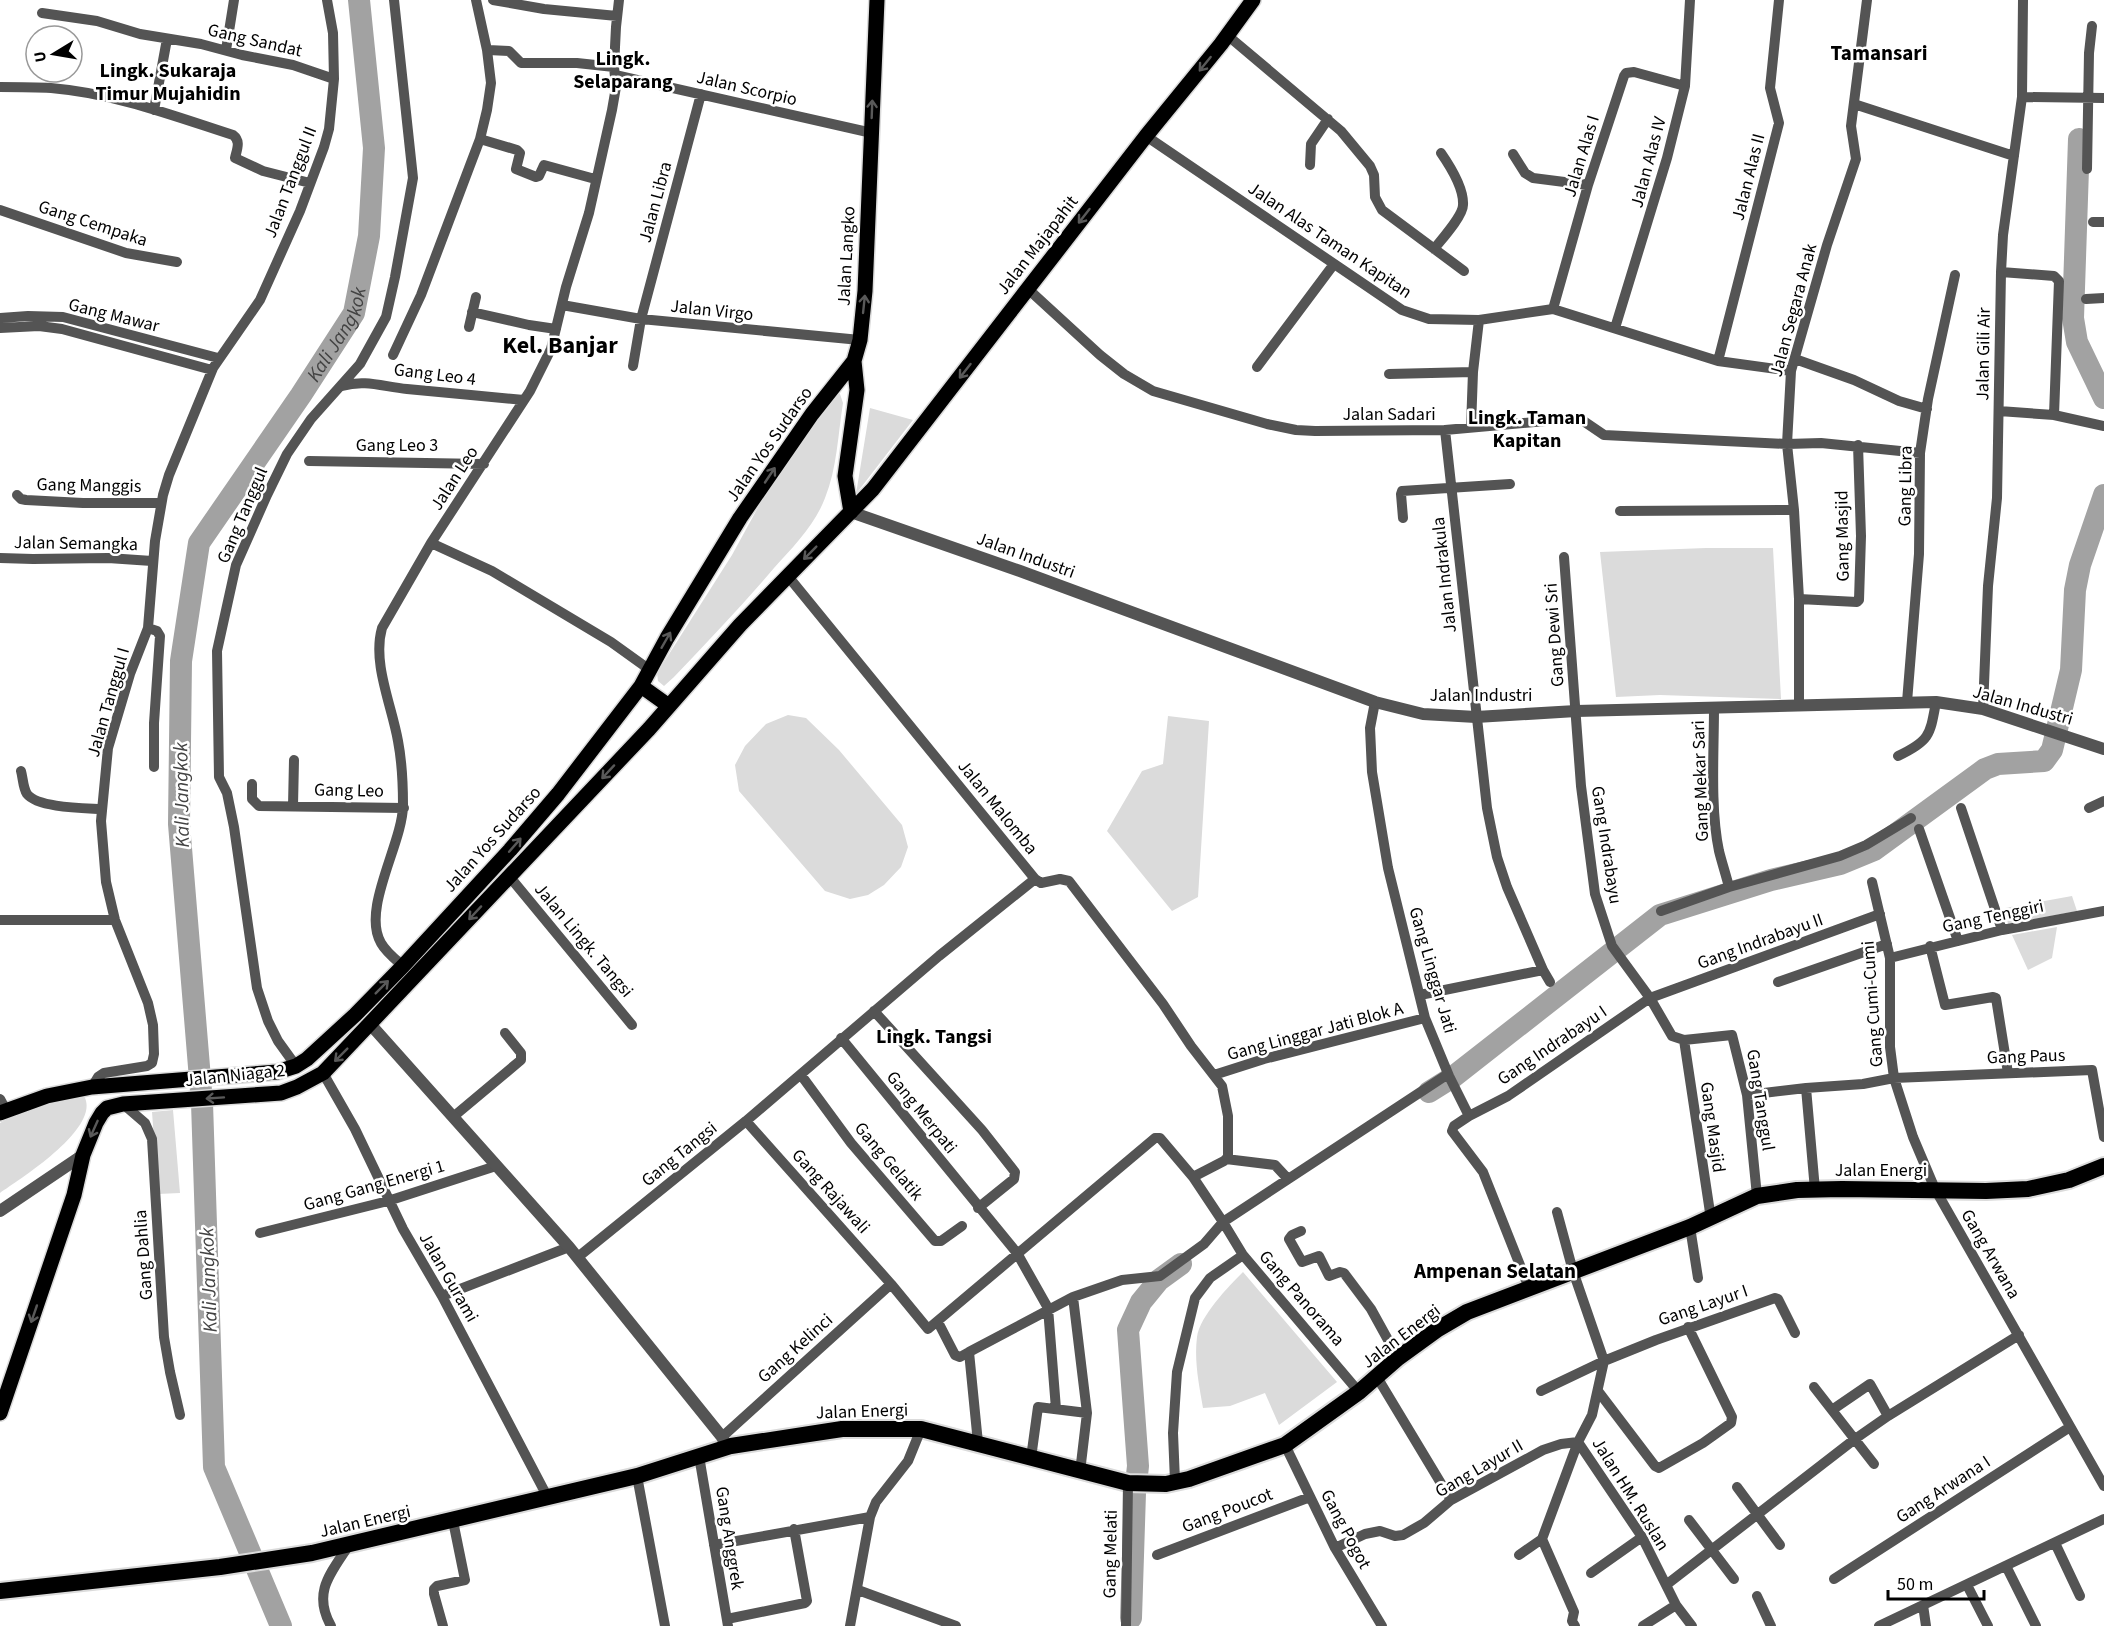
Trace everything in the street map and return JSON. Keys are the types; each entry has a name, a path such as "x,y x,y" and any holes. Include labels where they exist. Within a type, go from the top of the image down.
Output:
{"highway":[{"name":"Jalan Energi","path":"1,1586 232,1565 312,1553 637,1476 699,1456 724,1442 842,1429 921,1429 1129,1483 1150,1484 1189,1479 1285,1445 1359,1392 1398,1358 1438,1329 1467,1312 1711,1219 1757,1196 1797,1190 1986,1191 2028,1189 2069,1180 2104,1166"}],"main road":[{"name":"Jalan Langko","path":"851,512 845,476 856,390 854,361 860,340 866,291 877,0"},
{"name":"Jalan Majapahit","path":"851,512 873,489 1253,0"},
{"name":"Jalan Yos Sudarso","path":"2,1107 95,1087 271,1073 296,1066 327,1042 403,966 510,850 558,794 641,686 740,519 812,414 854,361"},
{"path":"641,686 669,706 740,625 851,512"},
{"name":"Jalan Niaga 2","path":"107,1108 123,1104 274,1094 297,1087 323,1073 669,706"},
{"path":"0,1413 74,1195 83,1155 96,1123 107,1108 95,1087"}],"street":[{"path":"226,50 234,0"},
{"name":"Jalan Tanggul II","path":"215,364 260,300 310,183 329,129 334,79 333,33 327,0"},
{"name":"Gang Tanggul","path":"296,1066 268,1021 257,988 234,827 227,793 219,777 217,651 236,565 287,454 311,419 360,364 386,317 413,178 394,0"},
{"path":"393,356 421,295 480,139 491,83 487,50 476,0"},
{"path":"493,0 544,9 617,16"},
{"name":"Jalan Leo","path":"403,966 380,942 376,929 376,906 404,808 398,740 385,686 378,640 382,628 431,543 484,464 546,362 589,213 612,110 617,16 620,0"},
{"name":"Jalan Alas IV","path":"1615,328 1667,158 1685,86 1690,0"},
{"name":"Jalan Alas II","path":"1718,361 1779,123 1770,88 1779,0"},
{"name":"Jalan Segara Anak","path":"1799,706 1799,599 1794,510 1787,444 1791,371 1827,245 1856,159 1851,126 1867,0"},
{"name":"Jalan Gili Air","path":"1983,709 1988,586 1997,498 2003,235 2022,97 2023,0"},
{"name":"Gang Sandat","path":"42,13 97,21 167,39 293,64 334,79"},
{"path":"2087,169 2091,26"},
{"path":"1227,35 1328,119 1370,166 1374,175 1375,197 1382,210 1464,271"},
{"path":"154,110 167,39"},
{"name":"Jalan Scorpio","path":"488,50 509,51 521,63 577,63 615,71 701,94 872,134"},
{"name":"Jalan Alas I","path":"1553,309 1588,185 1626,73 1634,72 1685,86"},
{"path":"0,87 61,90 154,110 233,135 237,138 238,143 235,159 263,171 310,183"},
{"name":"Jalan Libra","path":"633,366 640,319 701,94"},
{"path":"2022,97 2104,98"},
{"path":"1854,104 2013,156"},
{"path":"1310,165 1311,144 1328,119"},
{"name":"Jalan Alas Taman Kapitan","path":"1146,136 1402,310 1416,316 1429,319 1479,320 1553,309 1718,361 1791,371"},
{"path":"480,139 517,150 520,153 516,169 536,177 539,176 544,165 596,179"},
{"path":"1434,249 1461,213 1463,206 1454,172 1441,153"},
{"path":"1513,154 1525,173 1533,178 1588,185"},
{"name":"Gang Cempaka","path":"0,210 126,253 177,262"},
{"path":"1257,367 1334,264"},
{"path":"2001,272 2054,276 2059,281 2054,415"},
{"name":"Gang Libra","path":"1907,702 1919,554 1920,453 1955,275"},
{"name":"Jalan Sadari","path":"1028,289 1100,356 1124,374 1154,391 1267,424 1296,430 1445,430 1579,418 1604,435 1787,444"},
{"path":"469,327 476,297"},
{"path":"2086,299 2104,298"},
{"name":"Jalan Virgo","path":"562,305 640,319 860,340"},
{"path":"472,312 556,329"},
{"name":"Gang Mawar","path":"0,318 28,316 62,323"},
{"path":"1471,427 1473,372 1479,320"},
{"path":"0,328 62,323 215,364"},
{"path":"1794,358 1854,380 1899,401 1927,409"},
{"name":"Jalan Tanggul I","path":"95,1087 98,1077 104,1073 147,1066 152,1063 154,1054 153,1025 147,1003 115,920 106,882 101,809 108,748 130,674 148,628 152,561 162,503 173,465 215,364"},
{"path":"1389,374 1473,372"},
{"name":"Gang Leo 4","path":"342,386 358,382 386,384 396,388 524,400"},
{"path":"1999,411 2054,415 2104,426"},
{"name":"Jalan Indrakula","path":"1445,430 1483,780 1497,857 1507,887 1550,982"},
{"path":"1787,444 1858,445 1920,453"},
{"name":"Gang Masjid","path":"1799,599 1857,602 1859,600 1861,536 1858,445"},
{"name":"Gang Leo 3","path":"309,461 484,464"},
{"path":"1403,518 1402,491 1510,484"},
{"name":"Gang Manggis","path":"17,495 26,500 162,503"},
{"path":"1620,511 1794,510"},
{"name":"Jalan Industri","path":"851,512 1020,571 1375,702 1423,714 1476,717 1576,711 1936,702 1983,709 2104,748"},
{"path":"431,543 492,571 602,636 650,670"},
{"name":"Gang Dewi Sri","path":"1564,556 1576,711"},
{"name":"Jalan Semangka","path":"0,559 108,558 152,561"},
{"name":"Jalan Malomba","path":"787,575 1035,879 841,1038 801,1075"},
{"path":"148,628 157,631 160,636 154,767"},
{"name":"Gang Linggar Jati","path":"1375,702 1370,728 1372,772 1388,868 1425,1018 1469,1116"},
{"path":"1898,756 1925,740 1931,730 1936,702"},
{"name":"Gang Mekar Sari","path":"1714,707 1714,791 1717,831 1719,850 1729,887"},
{"name":"Gang Indrabayu","path":"1576,711 1581,786 1595,894 1612,946 1650,998 1672,1036"},
{"name":"Gang Leo","path":"293,806 294,760"},
{"path":"21,771 26,792 33,799 58,806 101,809"},
{"name":"Gang Leo","path":"252,784 252,799 259,806 404,808"},
{"path":"2089,808 2104,801"},
{"path":"1961,808 2002,930"},
{"path":"1661,911 1729,887 1840,856 1866,845 1911,818"},
{"path":"1919,829 1958,941"},
{"name":"Jalan Lingk. Tangsi","path":"510,876 632,1025"},
{"path":"1035,879 1041,883 1060,879 1069,881 1222,1086 1228,1116 1226,1159"},
{"name":"Gang Cumi-Cumi","path":"1872,882 1890,958 1890,1047 1894,1078 1913,1137 1935,1189"},
{"name":"Gang Tenggiri","path":"1890,958 1930,946 2002,930 2104,911"},
{"name":"Gang Indrabayu II","path":"1650,998 1880,914"},
{"path":"0,920 115,920"},
{"path":"1778,982 1887,944"},
{"path":"1930,946 1945,1005 1996,998 2008,1073"},
{"path":"1419,995 1543,970"},
{"name":"Gang Indrabayu I","path":"1469,1116 1508,1096 1650,998"},
{"path":"874,1011 982,1130 1015,1172 1014,1179 978,1208"},
{"name":"Gang Linggar Jati Blok A","path":"1214,1075 1264,1059 1425,1018"},
{"path":"371,1024 578,1257 724,1442"},
{"path":"453,1117 521,1060 521,1053 505,1033"},
{"name":"Gang Tanggul","path":"1672,1036 1683,1040 1732,1035 1747,1095 1757,1196"},
{"name":"Gang Merpati","path":"841,1038 1017,1253 1048,1308"},
{"name":"Gang Masjid","path":"1683,1040 1711,1219"},
{"name":"Gang Paus","path":"1747,1095 1863,1084 1894,1078 2092,1070 2104,1137"},
{"name":"Jalan Gurami","path":"323,1073 355,1129 388,1201 442,1296 547,1496"},
{"name":"Gang Tangsi","path":"578,1257 801,1075"},
{"name":"Gang Gelatik","path":"801,1075 851,1143 935,1240 941,1241 962,1226"},
{"path":"1017,1253 938,1322 955,1355 960,1357 1048,1308 1073,1297 1122,1280 1160,1276 1288,1179 1450,1077"},
{"path":"1806,1088 1815,1190"},
{"name":"Gang Dahlia","path":"123,1104 145,1123 152,1139 164,1336 180,1415"},
{"path":"1469,1116 1454,1125 1452,1129 1483,1172 1529,1288"},
{"name":"Gang Rajawali","path":"746,1121 891,1284 926,1329 930,1329 938,1322"},
{"name":"Gang Panorama","path":"1017,1253 1155,1138 1160,1138 1193,1177 1243,1255 1359,1392"},
{"path":"0,1210 83,1155"},
{"path":"1193,1177 1226,1159 1268,1163 1279,1168 1288,1179"},
{"name":"Gang Gang Energi 1","path":"260,1233 388,1201 496,1166"},
{"name":"Gang Arwana","path":"1935,1189 2104,1486"},
{"path":"1557,1212 1573,1271 1604,1361"},
{"path":"1690,1227 1698,1278"},
{"path":"1302,1231 1292,1235 1289,1239 1302,1262 1319,1256 1329,1276 1344,1273 1371,1309 1398,1358"},
{"path":"442,1296 569,1247"},
{"path":"1175,1481 1173,1433 1177,1372 1195,1298 1210,1278 1243,1255"},
{"name":"Gang Kelinci","path":"724,1442 891,1284"},
{"path":"1073,1297 1087,1413 1080,1472"},
{"name":"Gang Layur I","path":"1541,1391 1604,1361 1688,1327 1775,1298 1778,1299 1795,1333"},
{"path":"1048,1308 1056,1409"},
{"path":"1598,1391 1655,1466 1659,1468 1718,1433 1732,1420 1688,1327"},
{"path":"1666,1585 1855,1439 2019,1335"},
{"path":"969,1352 978,1443"},
{"name":"Jalan HM. Ruslan","path":"1604,1361 1592,1415 1578,1442 1642,1537 1676,1605 1692,1626"},
{"path":"1377,1377 1451,1500"},
{"path":"1832,1410 1870,1384 1888,1416"},
{"path":"1814,1387 1874,1464"},
{"path":"1031,1458 1037,1408 1087,1413"},
{"name":"Gang Arwana I","path":"1834,1579 2070,1427"},
{"path":"850,1626 870,1517 876,1502 908,1461 921,1429"},
{"path":"1519,1555 1542,1539 1578,1442"},
{"name":"Gang Layur II","path":"1335,1548 1365,1534 1380,1531 1395,1536 1403,1535 1424,1523 1451,1500 1543,1450 1561,1444 1578,1442"},
{"name":"Gang Pogot","path":"1285,1445 1335,1548 1382,1626"},
{"name":"Gang Anggrek","path":"699,1456 728,1623"},
{"path":"637,1476 665,1626"},
{"name":"Gang Melati","path":"1126,1626 1129,1483"},
{"path":"1737,1487 1780,1545"},
{"name":"Gang Poucot","path":"1157,1555 1310,1497"},
{"path":"714,1545 870,1517"},
{"path":"1879,1626 2104,1519"},
{"path":"1689,1520 1734,1579"},
{"path":"443,1626 434,1589 437,1586 465,1580 453,1521"},
{"path":"728,1623 806,1604 794,1529"},
{"path":"1591,1573 1642,1537"},
{"path":"1542,1539 1574,1612 1570,1624"},
{"path":"2055,1543 2080,1596"},
{"path":"331,1626 323,1611 323,1590 349,1545"},
{"path":"2006,1566 2036,1626"},
{"path":"1967,1585 1988,1626"},
{"path":"858,1590 956,1626"},
{"path":"1757,1596 1771,1626"},
{"path":"1643,1626 1676,1605"},
{"path":"1923,1605 1926,1626"}],"shaded area":[{"path":"840,394 843,403 835,463 821,508 796,544 664,686 658,681 657,673 732,555 761,502 833,395"},
{"path":"870,408 913,420 856,494"},
{"path":"1773,548 1781,699 1660,695 1616,697 1600,552"},
{"path":"788,715 806,718 839,750 902,825 908,847 901,867 884,885 868,895 850,899 825,891 739,791 735,765 745,746 766,724"},
{"path":"1168,716 1209,721 1198,897 1172,911 1107,831 1142,771 1163,764"},
{"path":"2072,896 2077,911 2008,924 2005,908"},
{"path":"2057,927 2052,958 2028,970 2012,935"},
{"path":"84,1096 86,1108 82,1122 71,1136 41,1164 0,1193 0,1123 39,1102"},
{"path":"173,1110 180,1193 158,1194 152,1112"},
{"path":"1243,1272 1337,1382 1279,1425 1265,1393 1230,1406 1203,1408 1196,1346 1199,1329 1216,1302"}],"waterway":[{"name":"Kali Jangkok","path":"281,1626 214,1467 202,1103 179,824 181,661 199,543 301,395 354,313 369,236 374,148 359,0"},
{"path":"2079,139 2073,318 2077,342 2104,398"},
{"path":"1429,1092 1453,1077 1660,915 1771,880 1840,864 1874,850 1985,769 1998,764 2044,761 2052,750 2071,670 2075,590 2080,565 2104,495"},
{"path":"1131,1618 1138,1466 1128,1330 1141,1302 1159,1280 1181,1264"}],"district":[{"name":"Tamansari","path":"1879,53"},
{"name":"Lingk. Selaparang","path":"623,70"},
{"name":"Lingk. Sukaraja Timur Mujahidin","path":"168,82"},
{"name":"Kel. Banjar","path":"560,345"},
{"name":"Lingk. Taman Kapitan","path":"1527,428"},
{"name":"Lingk. Tangsi","path":"934,1036"},
{"name":"Ampenan Selatan","path":"1495,1271"}]}
